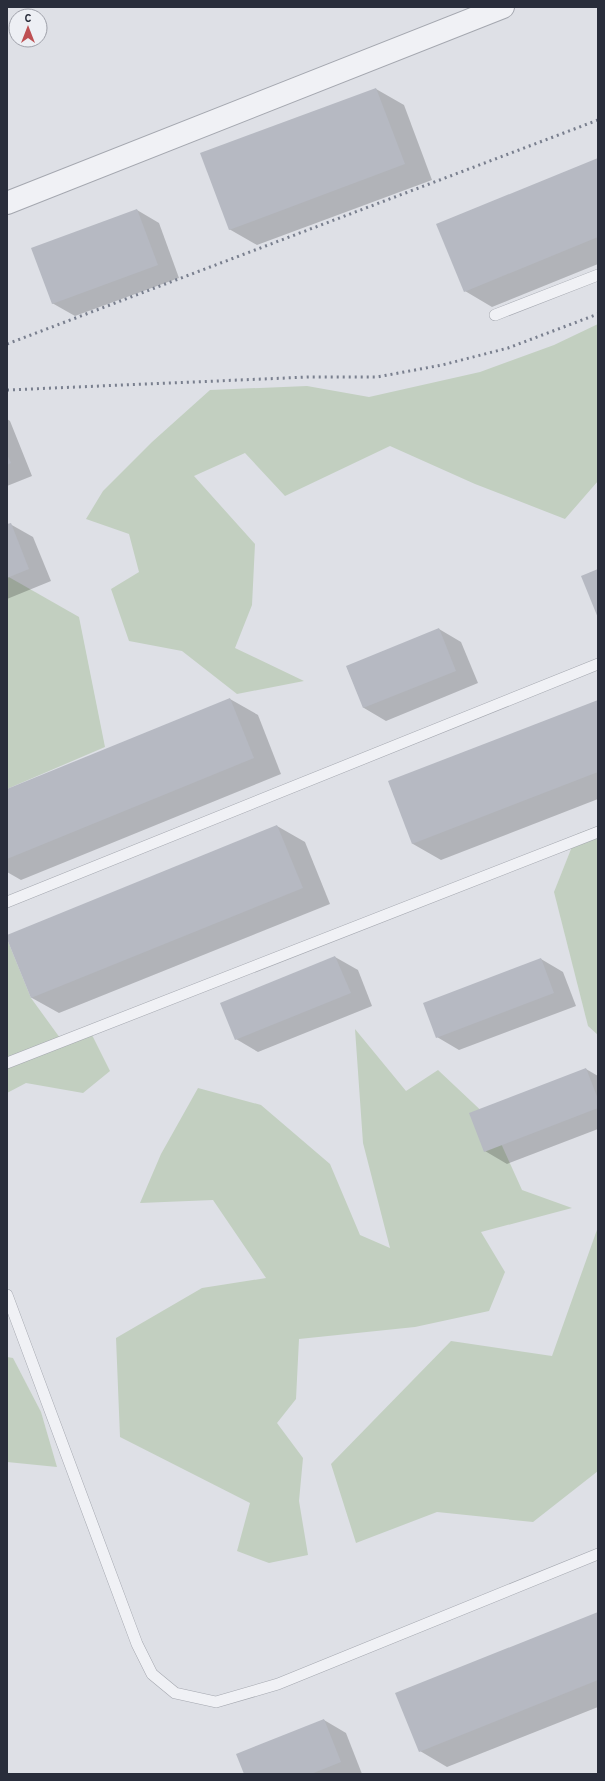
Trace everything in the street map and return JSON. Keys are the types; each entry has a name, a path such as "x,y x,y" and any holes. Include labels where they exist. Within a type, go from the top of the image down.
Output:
{"street":[{"path":"7,203 503,7"}],"lane":[{"path":"495,315 598,275"},
{"path":"7,902 598,664"},
{"path":"7,1063 598,832"},
{"path":"7,1295 137,1644 152,1674 175,1693 216,1702 278,1684 598,1554"}],"green space":[{"path":"598,324 598,481 565,519 475,484 390,446 285,496 245,453 194,476 255,544 252,605 235,648 304,681 237,694 182,651 129,641 111,589 139,572 129,534 86,519 103,491 152,442 210,390 307,386 369,397 480,372 554,345"},
{"path":"7,576 79,617 105,747 7,789"},
{"path":"598,826 598,1035 588,1026 554,892 577,834"},
{"path":"7,939 31,998 60,1038 92,1035 110,1071 83,1093 26,1083 7,1093"},
{"path":"355,1029 406,1091 438,1070 490,1119 522,1190 572,1208 481,1232 505,1272 489,1311 415,1327 299,1339 296,1399 277,1423 303,1458 299,1501 308,1555 269,1563 237,1551 250,1503 120,1437 116,1338 202,1288 266,1278 213,1200 140,1203 161,1154 198,1088 261,1105 330,1164 360,1235 390,1248 363,1143"},
{"path":"598,1227 598,1471 533,1522 437,1512 356,1543 331,1464 451,1341 552,1356"},
{"path":"7,1357 13,1358 41,1412 57,1467 7,1462"}],"building":[{"path":"376,88 405,164 229,230 200,153"},
{"path":"598,158 598,237 464,292 436,224"},
{"path":"137,209 158,265 52,304 31,248"},
{"path":"7,454 11,463 7,465"},
{"path":"11,523 29,569 7,578 7,524"},
{"path":"598,569 598,618 581,576"},
{"path":"439,628 456,671 363,708 346,666"},
{"path":"230,698 254,758 7,859 7,789"},
{"path":"598,700 598,772 412,844 388,781"},
{"path":"277,825 303,888 31,998 7,939 7,935"},
{"path":"335,956 351,993 235,1040 220,1003"},
{"path":"541,958 554,993 436,1038 423,1003"},
{"path":"586,1068 598,1099 598,1108 484,1152 469,1113"},
{"path":"598,1612 598,1680 419,1752 395,1693"},
{"path":"324,1719 341,1762 311,1774 244,1774 236,1754"}],"railway":[{"path":"7,344 598,120"},
{"path":"7,390 309,377 377,377 442,365 508,348 598,314"}]}
